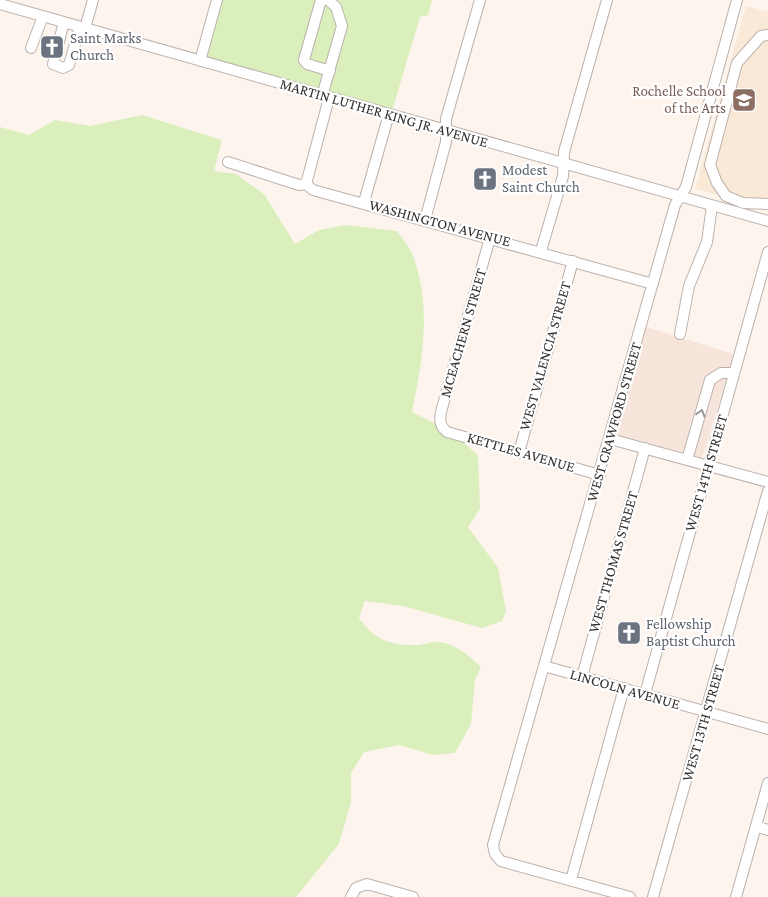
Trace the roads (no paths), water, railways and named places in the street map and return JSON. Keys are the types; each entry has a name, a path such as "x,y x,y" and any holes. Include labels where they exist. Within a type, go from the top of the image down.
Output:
{"street":[{"path":"64,22 53,64 63,68 69,65 93,0"},
{"path":"200,61 217,0"},
{"path":"320,0 304,60 307,64 330,71"},
{"path":"306,184 330,71 342,26 336,6 328,0"},
{"path":"425,220 446,142 446,119 480,0"},
{"path":"541,251 563,176 564,152 607,0"},
{"name":"WEST CRAWFORD STREET","path":"571,880 501,860 494,854 493,845 600,475 675,205 686,187 737,0"},
{"name":"MARTIN LUTHER KING JR. AVENUE","path":"0,4 768,221"},
{"path":"31,48 43,16"},
{"path":"768,35 761,36 737,63 710,165 717,183 726,196 743,203 768,204"},
{"path":"364,202 389,114"},
{"name":"WASHINGTON AVENUE","path":"228,162 299,185 306,184 313,190 364,202 653,284"},
{"path":"680,334 689,286 706,242 712,206"},
{"name":"MCEACHERN STREET","path":"442,428 440,418 490,238"},
{"name":"WEST 14TH STREET","path":"645,694 768,252"},
{"name":"WEST VALENCIA STREET","path":"519,452 573,261"},
{"path":"687,460 710,380 721,373 734,373"},
{"name":"KETTLES AVENUE","path":"442,428 447,432 600,475"},
{"path":"610,439 768,482"},
{"name":"WEST THOMAS STREET","path":"582,677 645,448"},
{"name":"WEST 13TH STREET","path":"653,897 768,491"},
{"name":"LINCOLN AVENUE","path":"544,666 768,729"},
{"path":"624,688 571,880 630,897"},
{"path":"736,897 768,783"},
{"path":"756,826 768,830"},
{"path":"351,897 356,888 367,884 413,897"}],"place":[{"name":"Saint Marks Church","path":"52,47"},
{"name":"Rochelle School of the Arts","path":"744,100"},
{"name":"Modest Saint Church","path":"485,179"},
{"name":"Fellowship Baptist Church","path":"629,633"}]}
